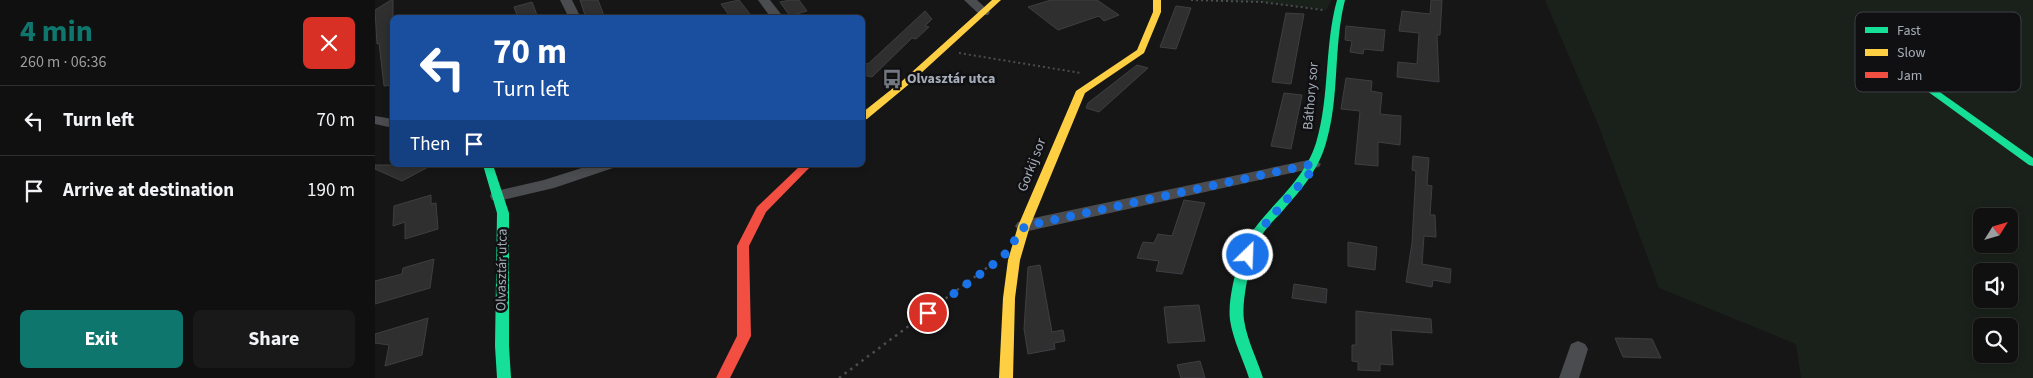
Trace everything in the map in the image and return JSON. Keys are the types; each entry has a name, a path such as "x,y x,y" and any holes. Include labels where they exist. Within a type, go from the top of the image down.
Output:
{"street":[{"path":"566,0 574,15"},
{"path":"765,0 776,15"},
{"path":"970,0 984,12"},
{"path":"865,115 997,0"},
{"name":"Gorkij sor","path":"1006,378 1009,298 1014,260 1025,226 1059,139 1081,91 1141,51 1157,12 1157,0"},
{"name":"Báthory sor","path":"1256,378 1236,318 1243,272 1254,237 1309,174 1313,164 1323,134 1333,22 1339,6"},
{"path":"1934,92 2033,164"},
{"path":"375,120 390,123"},
{"path":"1025,226 1313,164"},
{"name":"Olvasztár utca","path":"489,167 503,212 502,346 505,378"},
{"path":"498,196 549,184 601,167"},
{"path":"723,378 744,336 743,246 761,210 805,167"},
{"path":"1569,378 1578,348"}],"path":[{"path":"1191,0 1339,6"},
{"path":"942,50 1103,77"},
{"path":"839,378 997,261"}],"shaded area":[{"path":"1201,0 1332,0 1326,10 1262,2"},
{"path":"1545,0 2033,0 2033,378 1801,378 1796,344 1659,288 1598,124"}],"building":[{"path":"393,0 393,15 390,15 390,85 384,86 379,43 377,44 375,10"},
{"path":"580,0 598,0 604,15 585,15"},
{"path":"739,0 750,14 729,15 721,4"},
{"path":"799,0 807,11 789,15 780,2"},
{"path":"1051,0 1097,0 1119,15 1104,21 1099,16 1058,30 1028,7"},
{"path":"1431,0 1442,0 1440,35 1437,35 1439,82 1397,77 1398,62 1417,64 1419,33 1399,31 1402,11 1430,14"},
{"path":"532,2 537,15 517,15 514,7"},
{"path":"1176,6 1191,8 1176,49 1160,47"},
{"path":"925,11 932,19 925,26 929,27 916,39 912,38 872,77 865,75 865,63 868,64"},
{"path":"1286,13 1304,14 1291,84 1272,82"},
{"path":"1346,26 1385,30 1383,51 1364,49 1363,54 1350,52 1352,41 1345,40"},
{"path":"1137,65 1148,68 1099,112 1086,108 1088,103"},
{"path":"1346,78 1372,81 1371,91 1382,93 1380,114 1401,116 1400,145 1378,142 1378,166 1355,164 1360,111 1341,109"},
{"path":"1284,93 1302,95 1291,149 1271,146"},
{"path":"1413,156 1429,158 1427,185 1432,186 1430,215 1435,215 1436,237 1424,236 1422,264 1451,269 1450,283 1433,280 1432,287 1406,282 1412,243 1416,171 1412,170"},
{"path":"375,165 428,167 402,181 375,169"},
{"path":"431,195 431,204 436,203 438,229 405,239 405,222 393,226 394,206"},
{"path":"1184,200 1205,203 1182,274 1156,271 1159,261 1137,258 1143,242 1154,243 1158,234 1172,236"},
{"path":"1348,242 1377,247 1375,270 1348,266"},
{"path":"434,259 430,288 375,304 375,281 402,274 403,268"},
{"path":"1040,265 1052,332 1063,330 1065,341 1054,343 1055,349 1028,354 1024,329 1028,267"},
{"path":"1294,284 1327,289 1326,303 1292,298"},
{"path":"1199,305 1205,341 1168,343 1164,307"},
{"path":"1356,311 1431,319 1432,333 1391,330 1393,365 1380,364 1380,371 1358,370 1358,362 1352,361 1352,345 1356,345"},
{"path":"428,318 422,355 385,366 389,345 375,343 375,334"},
{"path":"1615,338 1652,339 1661,358 1623,357"},
{"path":"1200,361 1205,378 1181,378 1177,365"}],"traffic: fast":[{"path":"1256,378 1237,320 1242,277 1249,251 1256,235 1301,182 1309,170 1321,143 1328,107 1336,18 1341,0"},
{"path":"1935,92 2033,163"},
{"path":"489,167 503,213 502,346 504,378"}],"traffic: slow":[{"path":"865,115 905,83 997,0"},
{"path":"1006,378 1009,298 1014,260 1024,226 1081,91 1141,51 1157,12 1157,0"}],"traffic: jam":[{"path":"723,378 744,336 743,246 761,210 805,167"}],"place":[{"name":"Olvasztár utca","path":"892,79"}],"route":[{"path":"928,313 1003,257 1025,226 1313,164 1309,174 1254,237 1248,255"}]}
